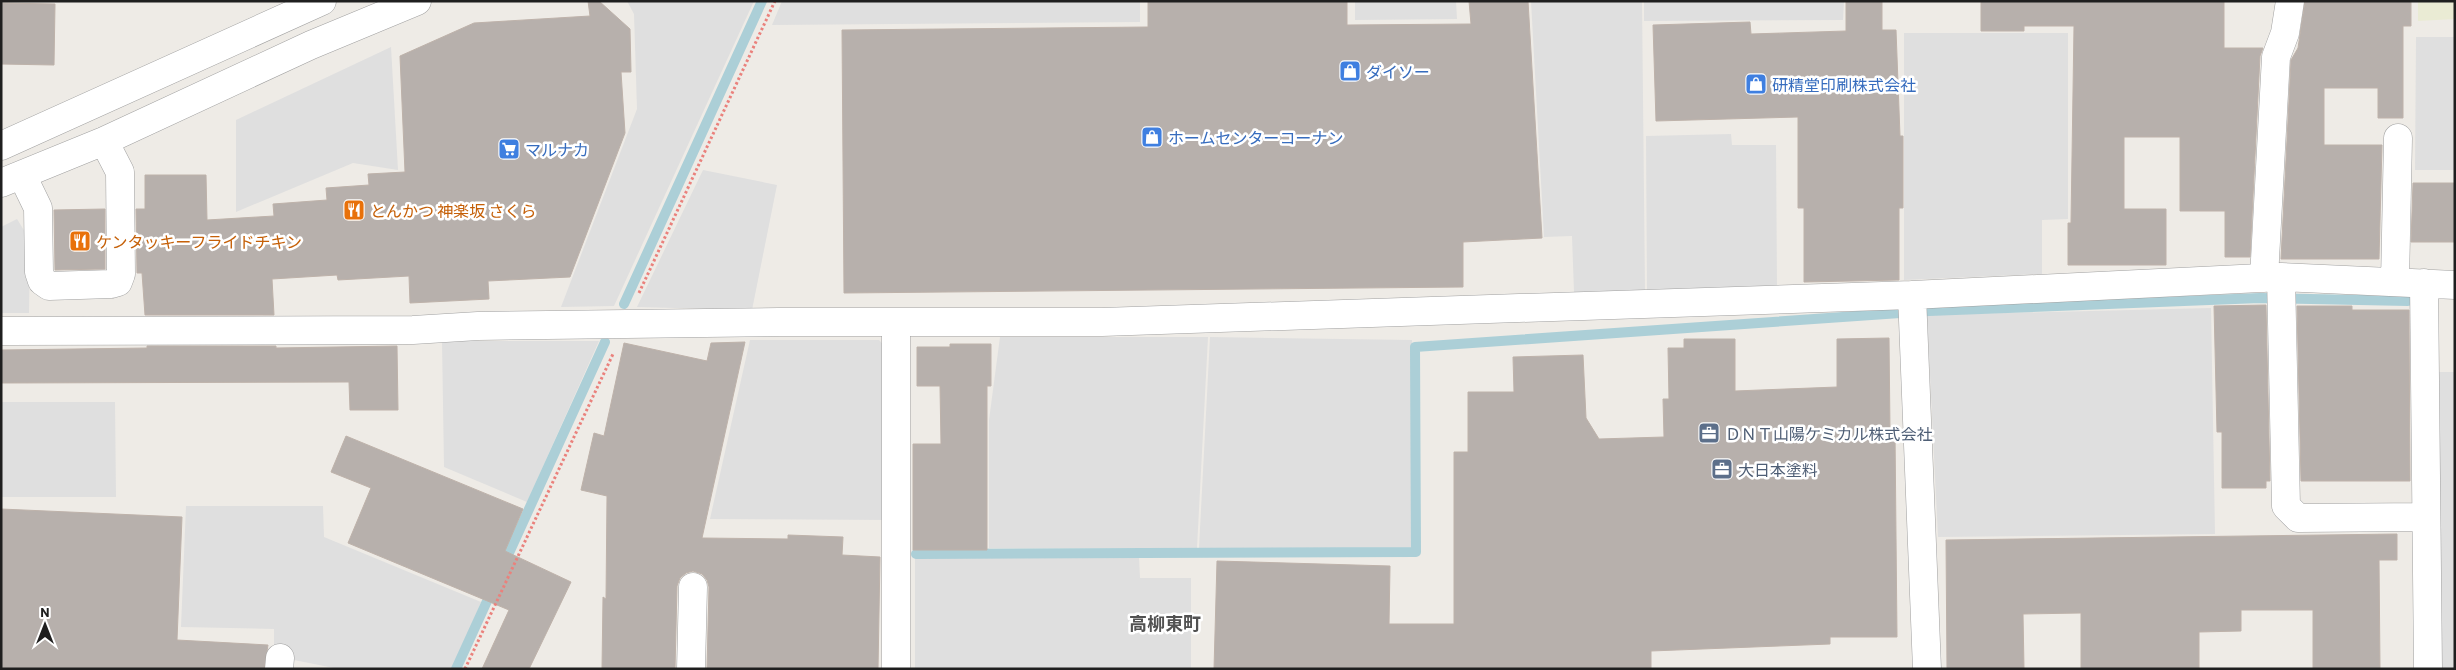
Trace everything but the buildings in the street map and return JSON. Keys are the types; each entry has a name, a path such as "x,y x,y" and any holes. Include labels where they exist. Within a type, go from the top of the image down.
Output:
{"street":[{"path":"1,146 322,1"},
{"path":"104,141 120,172 121,274 118,282 111,284 48,286 42,281 38,208 12,179 104,141 311,45 417,1"},
{"path":"2290,1 2285,33 2276,57 2277,287 2286,506 2298,518 2425,517"},
{"path":"297,12 311,45"},
{"path":"2395,282 2398,138"},
{"path":"1,331 412,330 478,326 779,322 1102,322 1912,307 2395,282 2455,285"},
{"path":"2424,283 2428,669"},
{"path":"1912,307 1927,669"},
{"path":"896,323 896,669"},
{"path":"691,669 692,587"}],"green space":[{"path":"2418,1 2455,1 2455,19 2418,21"}],"shaded area":[{"path":"627,1 754,1 614,306 561,307 637,109 634,14"},
{"path":"782,1 1140,1 1140,22 772,25"},
{"path":"1355,1 1456,1 1457,19 1355,20"},
{"path":"1531,1 1642,1 1645,291 1574,292 1572,236 1544,237"},
{"path":"1644,1 1844,1 1843,20 1644,21"},
{"path":"1904,33 2068,33 2068,219 2042,220 2042,274 1904,280"},
{"path":"2416,37 2455,37 2455,170 2415,170"},
{"path":"391,47 398,170 353,163 236,212 236,120"},
{"path":"1731,134 1732,145 1776,145 1777,287 1647,290 1646,136"},
{"path":"703,170 777,185 752,310 637,307"},
{"path":"17,219 30,240 29,313 1,313 1,227"},
{"path":"2211,308 2215,534 1938,537 1927,315"},
{"path":"1000,337 1208,337 1197,548 989,548 989,420"},
{"path":"1210,337 1412,340 1411,548 1199,548"},
{"path":"750,340 879,340 891,353 891,520 710,519"},
{"path":"442,341 599,341 527,502 444,467"},
{"path":"2434,372 2455,372 2455,669 2437,669"},
{"path":"1,402 115,402 116,497 1,497"},
{"path":"186,506 323,506 324,537 481,602 453,669 339,669 274,656 274,629 181,627"},
{"path":"915,557 1139,557 1140,578 1191,578 1191,669 915,669"}],"waterway":[{"path":"624,304 762,1"},
{"path":"916,554 1416,552 1415,347 1929,311 2260,298 2408,301"},
{"path":"504,564 605,342"},
{"path":"456,669 493,588"}],"place":[{"name":"ダイソー","path":"1350,71"},
{"name":"研精堂印刷株式会社","path":"1756,84"},
{"name":"ホームセンターコーナン","path":"1152,137"},
{"name":"マルナカ","path":"509,149"},
{"name":"とんかつ 神楽坂 さくら","path":"354,210"},
{"name":"ケンタッキーフライドチキン","path":"80,241"},
{"name":"ＤＮＴ山陽ケミカル株式会社","path":"1709,433"},
{"name":"大日本塗料","path":"1722,469"}],"district":[{"name":"高柳東町","path":"1165,623"}]}
